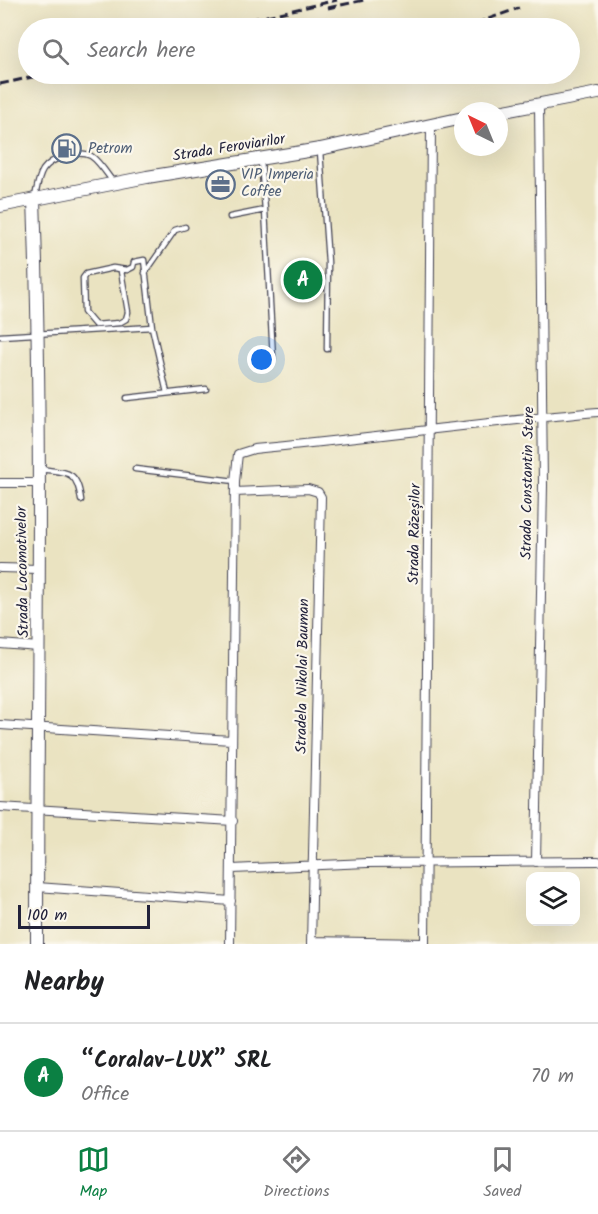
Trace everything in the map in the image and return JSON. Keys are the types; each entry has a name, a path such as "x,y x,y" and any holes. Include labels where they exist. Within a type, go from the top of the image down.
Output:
{"main road":[{"path":"508,110 598,93"},
{"name":"Strada Feroviarilor","path":"0,207 114,184 320,148 454,120"},
{"name":"Strada Locomotivelor","path":"34,199 39,569 37,944"}],"street":[{"name":"Strada Constantin Stere","path":"536,862 543,417 539,104"},
{"name":"Strada Răzeșilor","path":"424,943 431,124"},
{"path":"230,944 235,481 238,454 254,449 598,412"},
{"path":"0,483 37,483"},
{"name":"Stradela Nikolai Bauman","path":"235,492 308,489 314,490 321,497 311,942"},
{"path":"0,568 39,569"},
{"path":"0,644 39,647"},
{"path":"0,725 231,740"},
{"path":"0,807 233,822"},
{"path":"232,869 313,865 598,861"},
{"path":"37,887 231,901"},
{"path":"311,942 424,943"}],"lane":[{"path":"320,148 328,262 327,349"},
{"path":"34,199 39,176 45,167 57,159 76,154 90,156 114,184"},
{"path":"260,159 273,358"},
{"path":"230,217 265,210"},
{"path":"145,273 175,230 185,227"},
{"path":"121,271 128,312 126,319 119,323 95,325 84,312 83,278 90,272 113,268 121,271 133,267 134,262 144,260 152,327 167,393"},
{"path":"0,336 152,327"},
{"path":"127,398 206,389"},
{"path":"37,468 70,474 79,484 81,500"},
{"path":"135,469 235,481"}],"railway":[{"path":"257,18 337,0"},
{"path":"328,8 364,0"},
{"path":"491,18 519,8"},
{"path":"0,84 18,80"}],"place":[{"name":"Petrom","path":"67,149"},
{"name":"VIP Imperia Coffee","path":"220,184"},
{"name":"“Coralav-LUX” SRL","path":"303,280"}]}
